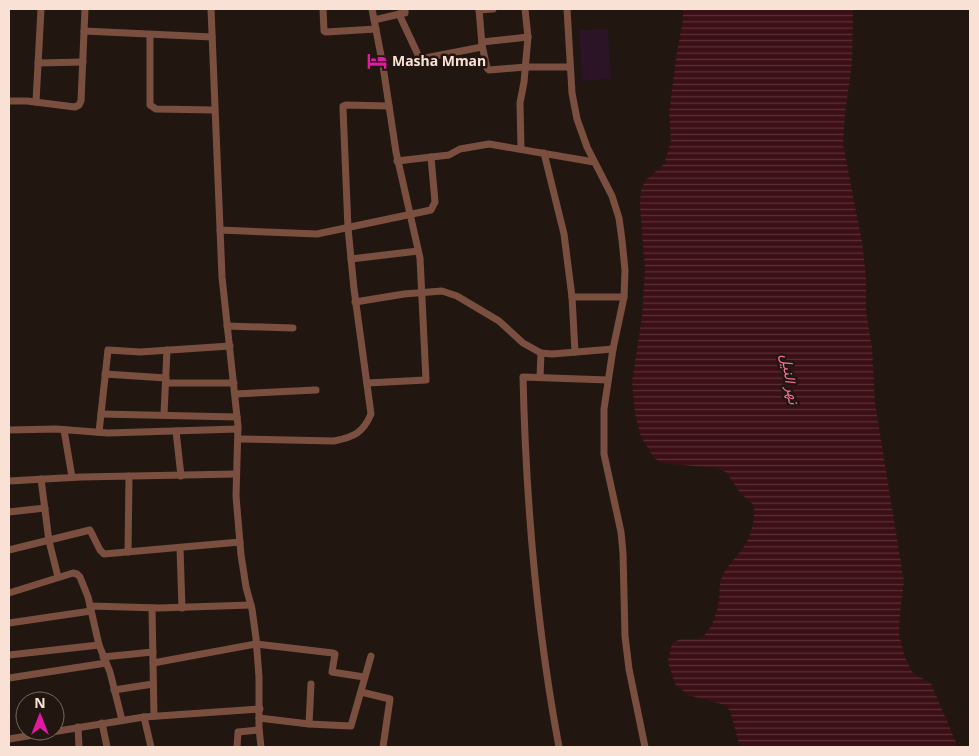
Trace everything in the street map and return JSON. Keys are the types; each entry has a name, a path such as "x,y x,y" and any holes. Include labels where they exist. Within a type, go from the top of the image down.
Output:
{"street":[{"path":"36,102 40,9"},
{"path":"9,102 36,102 74,107 79,105 81,101 85,9"},
{"path":"211,9 222,277 239,439 236,496 246,587 251,605 256,644 261,747"},
{"path":"323,9 325,32 376,29"},
{"path":"367,383 426,380 418,252 398,161 372,9"},
{"path":"374,20 405,13 406,9"},
{"path":"493,9 479,9 482,45 489,70 526,67 570,67"},
{"path":"521,149 520,103 526,67 528,37 525,9"},
{"path":"567,9 572,93 577,119 587,148 605,179 619,218 625,270 624,297 613,349 604,409 604,454 621,532 625,636 629,668 645,747"},
{"path":"399,14 420,59 528,37"},
{"path":"84,31 212,37"},
{"path":"150,35 150,105 156,109 214,110"},
{"path":"38,63 82,62"},
{"path":"239,439 334,441 347,438 359,432 366,426 372,414 355,302 348,228 343,106 389,106"},
{"path":"398,161 449,155 460,149 489,144 594,162"},
{"path":"544,152 562,225 572,297 575,352"},
{"path":"220,230 311,234 431,210 435,202 431,157"},
{"path":"351,259 418,252"},
{"path":"355,302 421,292 442,291 456,296 499,321 523,343 541,353 552,354 613,349"},
{"path":"572,297 624,297"},
{"path":"227,326 293,328"},
{"path":"99,432 108,350 135,352 230,346"},
{"path":"164,414 167,350"},
{"path":"540,378 541,353"},
{"path":"105,374 166,381 234,384"},
{"path":"559,747 548,689 536,588 523,377 608,380"},
{"path":"235,394 316,390"},
{"path":"101,414 237,416"},
{"path":"9,430 99,432 238,429"},
{"path":"64,430 72,477"},
{"path":"176,431 181,476"},
{"path":"9,481 72,477 236,474"},
{"path":"128,476 128,552"},
{"path":"42,479 49,541 58,577"},
{"path":"9,512 45,508"},
{"path":"9,550 90,530 102,553 240,542"},
{"path":"180,548 182,608"},
{"path":"9,593 58,577 77,574 83,584 91,609 99,644 122,720"},
{"path":"9,623 91,609 251,605"},
{"path":"152,608 154,716"},
{"path":"9,655 99,644"},
{"path":"153,663 256,644 333,653 335,654 332,672 364,677"},
{"path":"9,678 153,652"},
{"path":"259,718 309,724 351,726 371,656"},
{"path":"114,690 153,684"},
{"path":"309,724 311,684"},
{"path":"361,692 390,699 383,747"},
{"path":"9,739 144,717 260,709"},
{"path":"144,717 150,747"},
{"path":"102,723 107,747"},
{"path":"78,727 79,747"},
{"path":"237,747 238,732 259,730"}],"shaded area":[{"path":"608,29 611,79 582,81 579,30"}],"water":[{"name":"نهر النيل","path":"683,9 853,9 852,64 843,144 862,242 866,278 866,311 872,348 875,403 904,582 899,634 904,655 912,672 931,684 958,747 740,747 730,711 725,705 688,695 675,684 668,662 672,643 681,639 700,639 708,631 717,609 721,579 748,540 754,516 753,504 741,494 726,472 715,468 662,463 654,458 641,437 635,413 632,382 642,317 645,269 640,206 641,189 646,180 664,164 671,141 669,114 683,21"}],"place":[{"name":"Masha Mman","path":"377,61"}]}
